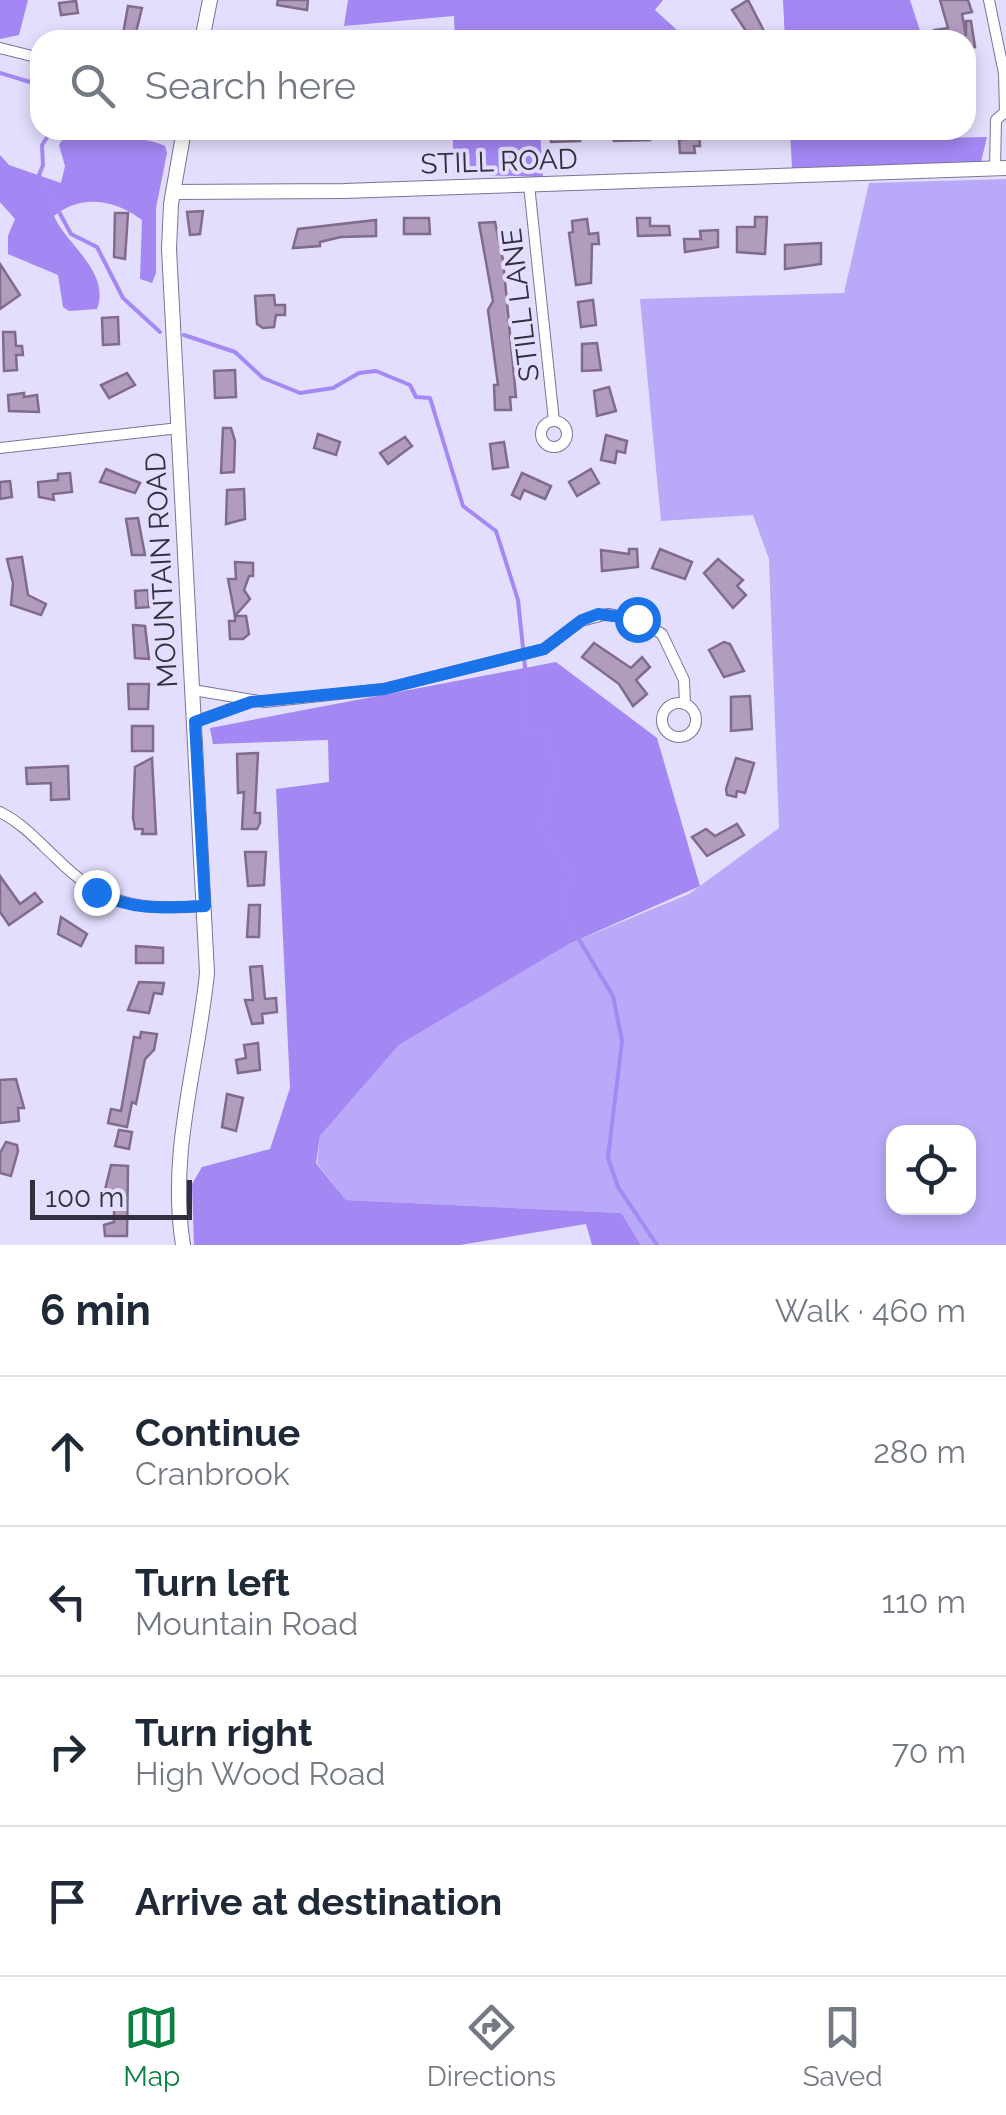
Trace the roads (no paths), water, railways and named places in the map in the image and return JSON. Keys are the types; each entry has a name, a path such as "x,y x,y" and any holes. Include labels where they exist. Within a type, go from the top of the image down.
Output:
{"main road":[{"path":"204,30 210,0"},
{"name":"MOUNTAIN ROAD","path":"182,140 169,250 207,973 202,1029 178,1154 183,1245"},
{"name":"STILL ROAD","path":"173,192 529,185 1000,168"}],"street":[{"path":"989,0 1005,73 1005,112 996,120 1000,168"},
{"path":"0,48 30,56"},
{"name":"STILL LANE","path":"529,185 554,420"},
{"path":"0,448 179,428"},
{"path":"195,722 251,702 384,689 518,656 552,644 590,616 637,619 653,626 667,641 684,680 685,704"},
{"path":"193,690 251,702"},
{"path":"0,812 22,824 96,892 118,904 145,908 205,906"}],"waterway":[{"path":"0,73 30,82"},
{"path":"45,140 39,175 71,234 97,247 123,298 160,332"},
{"path":"184,335 235,352 263,378 300,393 333,388 359,373 376,371 410,385 416,397 430,398 463,506 496,531 518,600 526,677 523,729 547,736 556,772 542,829 570,870 563,913 613,996 622,1041 608,1158 618,1187 657,1245"}]}
